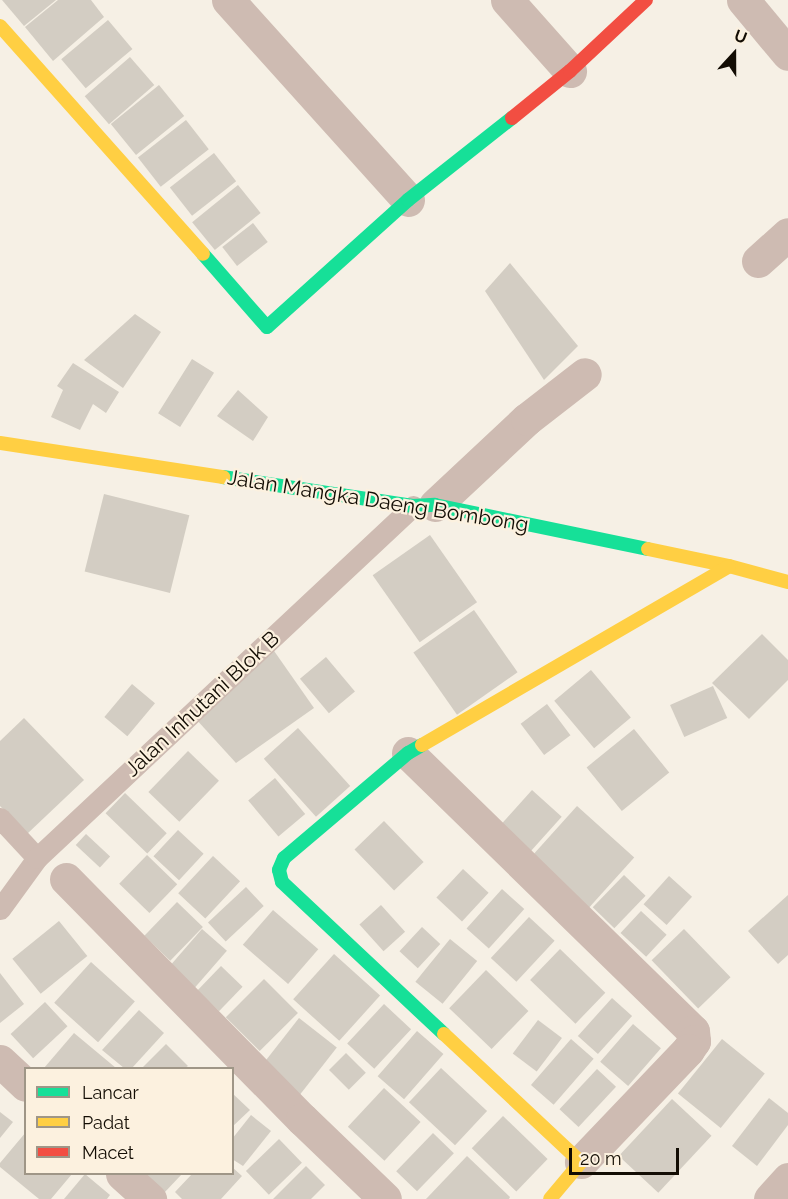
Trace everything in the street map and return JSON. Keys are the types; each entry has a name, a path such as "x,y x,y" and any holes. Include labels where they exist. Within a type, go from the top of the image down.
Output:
{"street":[{"path":"228,0 408,200"},
{"path":"507,0 570,71"},
{"path":"0,26 267,327 408,200 570,71 646,0"},
{"path":"744,0 788,54"},
{"path":"758,261 788,234"},
{"path":"424,506 527,419 585,374"},
{"name":"Jalan Mangka Daeng Bombong","path":"0,443 424,506 729,566 788,582"},
{"path":"581,1161 282,882 279,870 284,858 408,753 729,566"},
{"path":"408,753 693,1031 694,1041 688,1050 581,1161 550,1199"},
{"path":"66,879 302,1119 385,1199"},
{"path":"0,1062 24,1083"},
{"path":"124,1175 150,1199"},
{"path":"770,1199 788,1179"}],"lane":[{"name":"Jalan Inhutani Blok B","path":"0,909 37,858 424,506"},
{"path":"0,818 37,858"}],"building":[{"path":"2,0 56,0 24,26"},
{"path":"58,0 91,0 104,17 53,61 25,27"},
{"path":"108,20 132,49 86,88 61,59"},
{"path":"130,57 154,85 109,124 85,96"},
{"path":"159,85 184,116 136,155 111,124"},
{"path":"186,120 209,149 161,187 138,158"},
{"path":"214,153 236,181 192,216 170,187"},
{"path":"238,185 261,213 215,250 192,222"},
{"path":"253,223 268,242 237,266 222,247"},
{"path":"510,263 578,346 544,380 485,291"},
{"path":"135,314 161,332 123,388 84,360"},
{"path":"192,359 214,373 180,427 158,413"},
{"path":"73,363 119,392 106,413 93,404 80,430 51,417 63,390 57,386"},
{"path":"238,390 268,417 253,441 217,416"},
{"path":"104,494 189,515 170,593 85,572"},
{"path":"430,535 477,602 420,642 373,575"},
{"path":"474,610 518,672 457,715 413,652"},
{"path":"762,634 788,660 788,680 749,719 712,683"},
{"path":"272,648 314,708 236,763 195,718"},
{"path":"326,657 355,691 329,713 300,679"},
{"path":"591,670 631,717 594,748 554,701"},
{"path":"132,684 155,703 127,736 104,717"},
{"path":"713,686 727,718 684,737 670,705"},
{"path":"547,704 570,735 544,755 521,724"},
{"path":"24,718 84,780 27,834 0,806 0,741"},
{"path":"298,728 350,786 316,817 264,759"},
{"path":"634,729 669,773 622,811 587,767"},
{"path":"188,751 219,781 179,822 148,792"},
{"path":"275,778 305,814 278,837 248,800"},
{"path":"532,790 562,817 529,853 499,826"},
{"path":"125,793 167,833 147,853 106,813"},
{"path":"577,806 634,858 587,910 529,859"},
{"path":"384,821 424,862 394,890 355,849"},
{"path":"178,830 204,854 179,880 153,856"},
{"path":"86,834 110,857 100,867 76,845"},
{"path":"147,855 177,884 149,913 119,884"},
{"path":"213,856 240,881 205,919 178,893"},
{"path":"463,869 489,893 462,921 436,898"},
{"path":"624,875 646,896 614,928 593,907"},
{"path":"669,876 692,897 667,925 644,904"},
{"path":"246,887 264,906 226,941 208,922"},
{"path":"502,889 524,909 489,948 467,928"},
{"path":"788,895 788,955 778,964 748,931"},
{"path":"177,902 203,927 170,961 144,936"},
{"path":"381,905 405,932 384,951 359,924"},
{"path":"273,910 318,949 288,984 243,945"},
{"path":"641,911 667,935 646,957 621,933"},
{"path":"529,917 555,941 516,982 491,958"},
{"path":"59,921 87,956 41,994 12,959"},
{"path":"422,927 440,944 418,968 399,951"},
{"path":"202,929 227,951 192,991 167,969"},
{"path":"684,929 731,977 698,1008 652,960"},
{"path":"450,939 477,961 443,1004 415,982"},
{"path":"560,949 605,993 575,1024 530,980"},
{"path":"334,954 380,995 339,1041 293,999"},
{"path":"91,962 135,1001 98,1042 54,1003"},
{"path":"221,966 243,987 219,1011 197,990"},
{"path":"486,970 528,1011 492,1049 449,1008"},
{"path":"0,973 24,1004 0,1023"},
{"path":"264,979 298,1013 260,1051 226,1017"},
{"path":"612,998 632,1016 598,1054 578,1036"},
{"path":"45,1002 68,1026 33,1058 11,1034"},
{"path":"384,1004 411,1029 374,1069 347,1043"},
{"path":"139,1010 164,1033 133,1067 123,1067 102,1050"},
{"path":"299,1018 337,1048 299,1096 261,1066"},
{"path":"538,1020 562,1038 537,1072 513,1054"},
{"path":"633,1024 661,1048 628,1086 600,1062"},
{"path":"417,1031 443,1054 404,1099 378,1076"},
{"path":"74,1033 115,1067 45,1067"},
{"path":"571,1039 594,1059 554,1105 531,1085"},
{"path":"722,1039 765,1074 721,1128 678,1093"},
{"path":"166,1044 188,1066 186,1067 143,1067"},
{"path":"346,1053 366,1073 349,1090 329,1070"},
{"path":"441,1068 487,1111 455,1145 409,1102"},
{"path":"597,1069 616,1087 579,1127 559,1109"},
{"path":"384,1088 421,1122 384,1161 348,1127"},
{"path":"234,1095 250,1110 234,1125"},
{"path":"769,1098 788,1113 788,1125 757,1166 732,1146"},
{"path":"672,1099 711,1136 658,1193 619,1156"},
{"path":"0,1112 13,1122 0,1138"},
{"path":"251,1115 271,1131 243,1166 234,1160 234,1136"},
{"path":"503,1116 548,1159 516,1191 472,1148"},
{"path":"433,1133 454,1153 417,1191 396,1171"},
{"path":"24,1134 24,1175 71,1175 51,1199 39,1199 0,1167 0,1163"},
{"path":"279,1139 302,1163 269,1195 246,1171"},
{"path":"467,1156 510,1197 509,1199 426,1199"},
{"path":"306,1166 325,1185 311,1199 273,1199"},
{"path":"234,1169 242,1176 221,1199 182,1199 175,1192 191,1175 234,1175"},
{"path":"84,1175 110,1195 107,1199 64,1199"},
{"path":"144,1175 181,1175 164,1193"}],"traffic: fast":[{"path":"203,254 267,327 408,200 512,118"},
{"path":"223,477 413,506 435,505 648,549"},
{"path":"422,745 408,753 284,858 279,870 282,882 444,1034"}],"traffic: slow":[{"path":"0,26 203,254"},
{"path":"0,443 223,477"},
{"path":"648,549 729,566 788,582"},
{"path":"422,745 729,566"},
{"path":"444,1034 581,1162 550,1199"}],"traffic: jam":[{"path":"512,118 570,71 646,0"}]}
